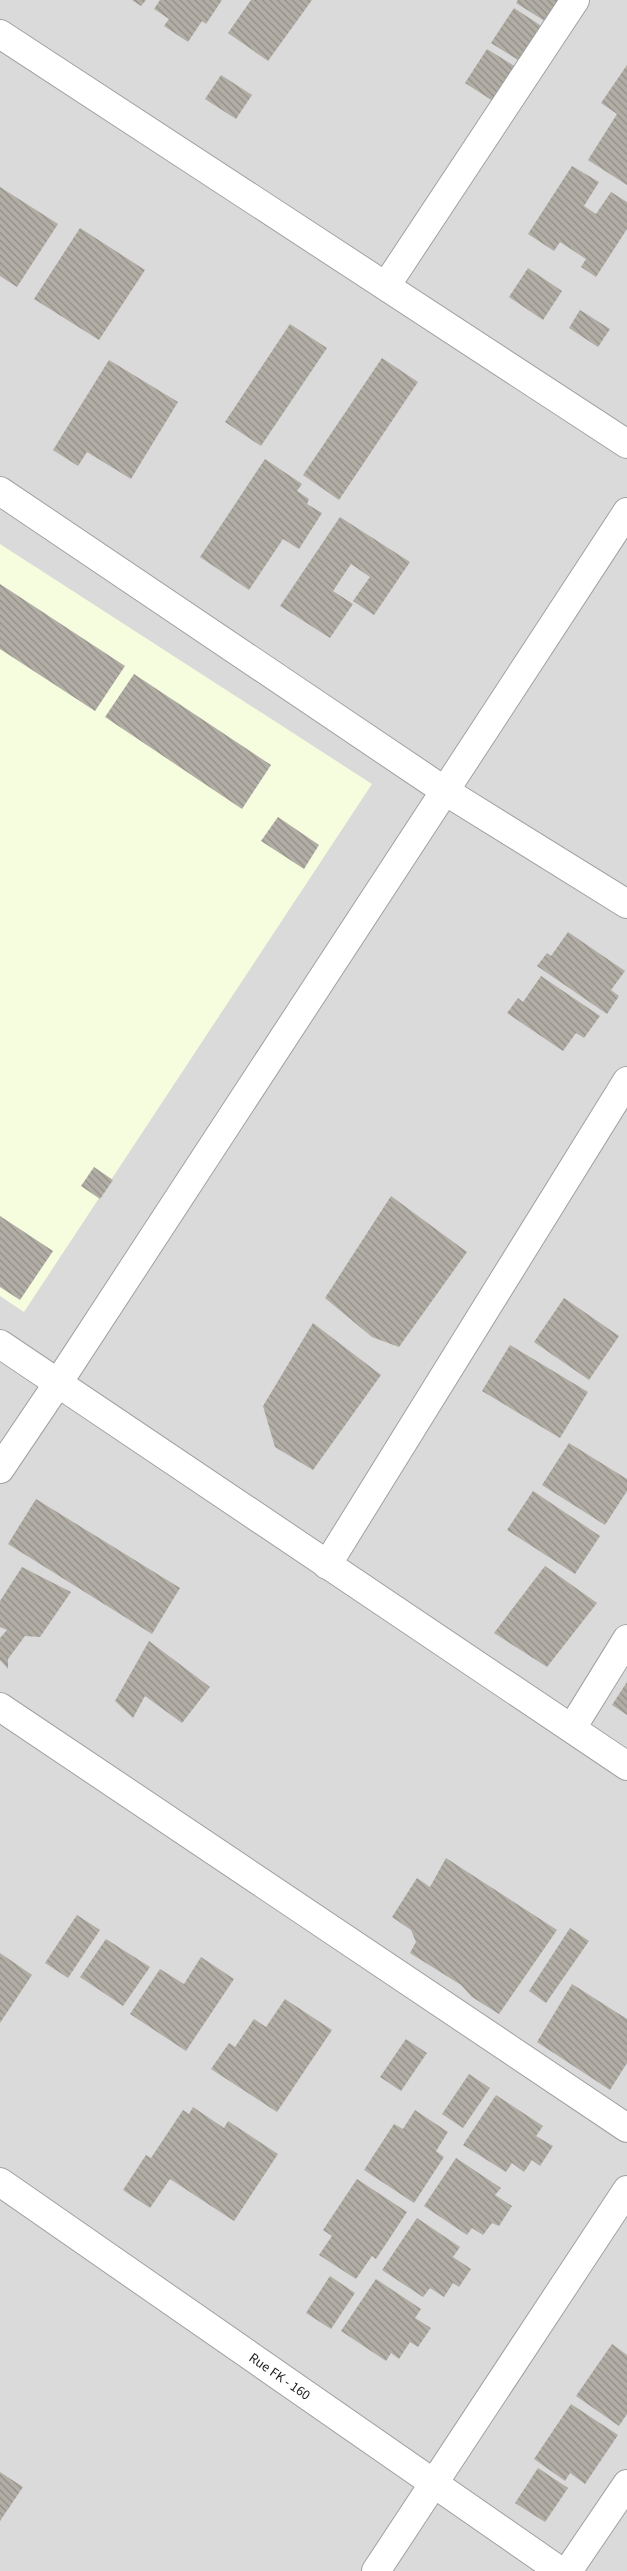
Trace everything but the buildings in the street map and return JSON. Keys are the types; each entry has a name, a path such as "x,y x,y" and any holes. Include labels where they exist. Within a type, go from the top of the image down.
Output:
{"street":[{"path":"386,286 575,0"},
{"path":"0,34 627,444"},
{"path":"0,491 445,791 627,904"},
{"path":"0,1468 58,1383 627,512"},
{"path":"327,1565 627,1081"},
{"path":"0,1344 627,1766"},
{"path":"572,1728 627,1638"},
{"path":"0,1707 627,2128"},
{"name":"Rue FK - 160","path":"0,2182 560,2571"},
{"path":"376,2571 627,2190"},
{"path":"568,2571 627,2484"}],"shaded area":[{"path":"0,0 627,0 627,2571 0,2571"},
{"path":"0,544 372,784 24,1312 0,1296"}]}
